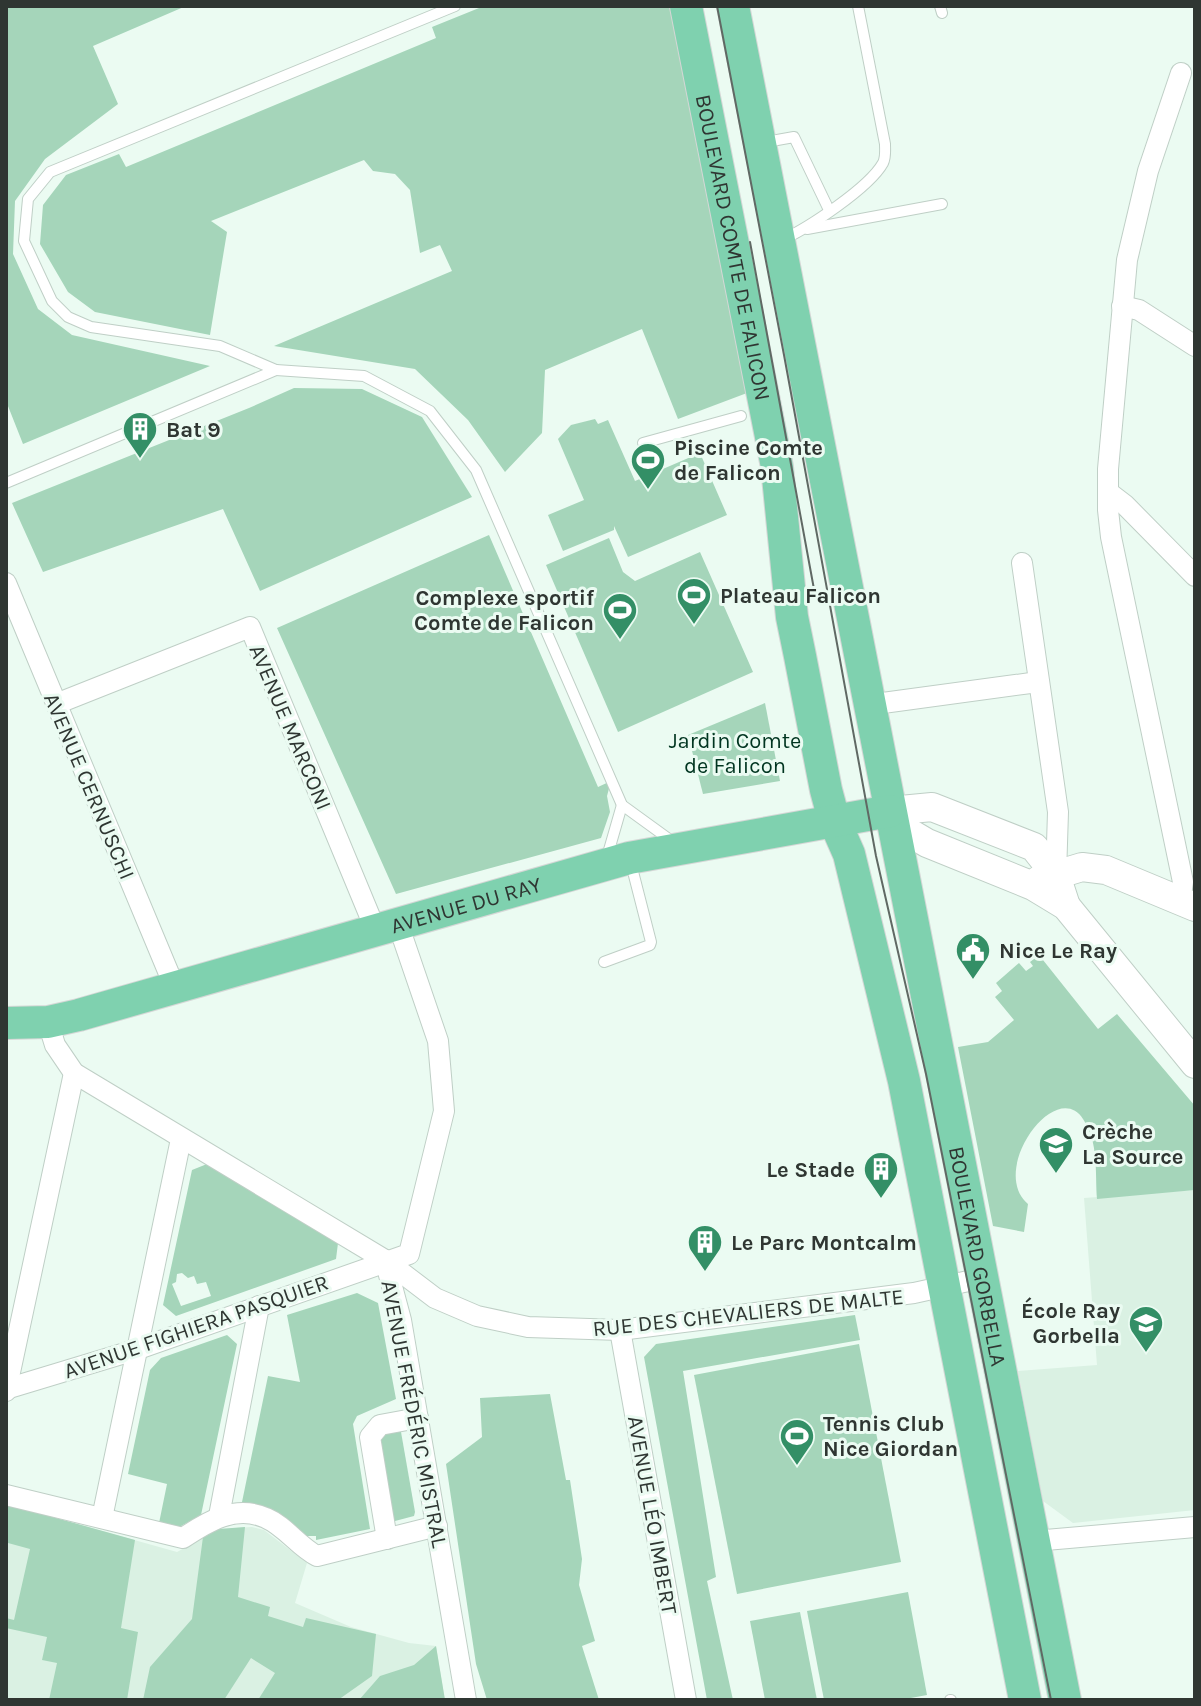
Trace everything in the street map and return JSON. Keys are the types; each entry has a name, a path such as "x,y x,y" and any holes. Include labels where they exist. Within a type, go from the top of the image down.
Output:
{"main road":[{"name":"BOULEVARD COMTE DE FALICON","path":"686,6 777,467 792,617 834,820"},
{"path":"733,6 761,142 792,235 868,705 890,811"},
{"name":"AVENUE DU RAY","path":"6,1023 48,1022 617,862 890,811 932,807 1034,847 1045,857 1056,875 1066,906"},
{"name":"AVENUE DU RAY","path":"890,811 910,833 927,843 1033,886 1066,906 1195,1064"},
{"name":"BOULEVARD GORBELLA","path":"890,811 1065,1700"},
{"name":"BOULEVARD GORBELLA","path":"834,820 849,854 901,1068 1025,1700"},
{"path":"900,861 913,848 927,843"},
{"path":"1056,875 1082,867 1106,870 1188,904"},
{"name":"AVENUE DU RAY","path":"1014,878 1039,880 1056,875"}],"street":[{"path":"1181,73 1148,171 1134,225 1122,306 1108,492 1111,537 1188,904"},
{"path":"1122,306 1139,310 1195,346"},
{"path":"1108,492 1125,505 1195,576"},
{"path":"1022,563 1058,812 1056,875"},
{"name":"AVENUE CERNUSCHI","path":"6,583 175,988"},
{"name":"AVENUE MARCONI","path":"56,704 250,627 387,928"},
{"path":"868,705 1038,682"},
{"name":"AVENUE FIGHIERA PASQUIER","path":"6,1389 135,1350 409,1254 444,1111 438,1041 387,928"},
{"name":"AVENUE FRÉDÉRIC MISTRAL","path":"48,1022 55,1045 74,1073 385,1260 401,1320 466,1700"},
{"path":"6,1389 74,1073"},
{"path":"102,1518 181,1139"},
{"name":"RUE DES CHEVALIERS DE MALTE","path":"385,1260 435,1298 477,1316 528,1327 620,1330 943,1288 982,1278"},
{"path":"219,1516 259,1306"},
{"name":"AVENUE LÉO IMBERT","path":"620,1330 686,1700"},
{"path":"387,1539 370,1437 380,1425 418,1418"},
{"path":"6,1495 183,1538 219,1516 239,1513 265,1517 317,1556 437,1526"},
{"path":"1034,1541 1195,1527"}],"lane":[{"path":"455,6 50,172 28,199 24,241 52,301 68,317 91,327 220,346 276,370 364,376 430,411 476,470 622,805 617,862 651,942 604,962"},
{"path":"792,235 873,176 885,160 885,144 858,6"},
{"path":"761,142 794,137 829,210"},
{"path":"792,235 942,204"},
{"path":"6,483 276,370"},
{"path":"643,443 741,416"},
{"path":"622,805 681,848"}],"shaded area":[{"name":"École Ray Gorbella","path":"1195,1190 1195,1510 1073,1523 1043,1501 1018,1371 1097,1365 1084,1198"},
{"path":"6,1504 177,1552 219,1529 252,1527 264,1530 307,1563 295,1603 351,1627 409,1643 436,1646 445,1700 6,1700"}],"green space":[{"path":"6,6 186,6 93,46 118,104 45,159 15,201 13,254 38,309 72,335 210,366 23,444 6,401"},
{"path":"484,6 672,6 747,393 678,419 642,329 545,370 542,433 505,472 468,420 415,369 274,346 452,271 440,245 420,253 410,190 395,174 373,171 364,160 211,221 227,232 210,335 95,312 68,292 40,244 43,205 66,175 119,154 126,167 436,38 432,27"},
{"path":"294,388 362,389 422,417 472,497 260,591 223,509 43,572 12,503"},
{"name":"Piscine Comte de Falicon","path":"595,419 598,424 608,420 635,481 700,453 727,515 628,557 614,526 614,530 563,551 548,515 584,500 558,439 571,425"},
{"path":"489,535 598,787 611,781 607,796 610,812 601,838 396,894 277,628"},
{"path":"609,538 623,572 635,581 700,552 753,672 618,732 546,565"},
{"name":"Jardin Comte de Falicon","path":"765,703 780,781 703,794 688,735"},
{"path":"1039,955 1098,1029 1117,1014 1195,1106 1195,1190 1097,1199 1095,1158 1088,1128 1071,1109 1057,1110 1043,1118 1030,1133 1021,1151 1016,1170 1018,1189 1028,1204 1024,1232 993,1226 958,1047 988,1042 1014,1020 995,997 1002,991 996,983 1019,963 1026,971 1033,966 1030,962"},
{"path":"207,1164 338,1243 336,1259 176,1316 163,1305 192,1170","holes":["182,1273 188,1278 194,1276 197,1284 206,1282 211,1296 181,1306 172,1284 176,1282 177,1274"]},
{"path":"357,1293 378,1303 396,1399 357,1416 353,1424 370,1529 316,1540 316,1536 303,1536 242,1502 268,1376 300,1382 287,1315"},
{"path":"855,1315 860,1340 683,1371 716,1577 707,1581 733,1700 707,1700 644,1357 656,1344"},
{"path":"227,1335 237,1344 201,1515 172,1531 158,1528 167,1484 128,1474 150,1370 161,1358"},
{"name":"Tennis Club Nice Giordan","path":"859,1344 901,1562 737,1594 694,1375"},
{"path":"550,1394 566,1480 570,1480 582,1559 579,1585 595,1641 582,1646 599,1700 487,1700 476,1664 446,1464 482,1437 480,1398"},
{"path":"398,1429 415,1512 414,1516 395,1521 390,1516 378,1437"},
{"path":"6,1504 135,1540 121,1628 138,1632 127,1700 49,1700 57,1663 42,1660 47,1637 6,1628 6,1618 14,1620 30,1549 8,1543 6,1553"},
{"path":"245,1527 238,1597 270,1607 268,1616 303,1627 306,1618 376,1634 372,1676 338,1700 258,1700 275,1673 251,1658 224,1700 143,1700 150,1667 192,1619 203,1537 219,1529"},
{"path":"908,1592 927,1695 900,1700 824,1700 807,1611"},
{"path":"800,1612 817,1700 765,1700 750,1621"},
{"path":"436,1646 445,1700 359,1700 380,1676 414,1665"}],"tram line":[{"path":"717,6 876,856 926,1074 1051,1700"},
{"path":"750,242 816,600"}],"place":[{"name":"Bat 9","path":"140,460"},
{"name":"Piscine Comte de Falicon","path":"648,491"},
{"name":"Plateau Falicon","path":"694,626"},
{"name":"Complexe sportif Comte de Falicon","path":"620,641"},
{"name":"Nice Le Ray","path":"973,981"},
{"name":"Crèche La Source","path":"1056,1175"},
{"name":"Le Stade","path":"881,1200"},
{"name":"Le Parc Montcalm","path":"705,1273"},
{"name":"École Ray Gorbella","path":"1146,1354"},
{"name":"Tennis Club Nice Giordan","path":"797,1467"}]}
